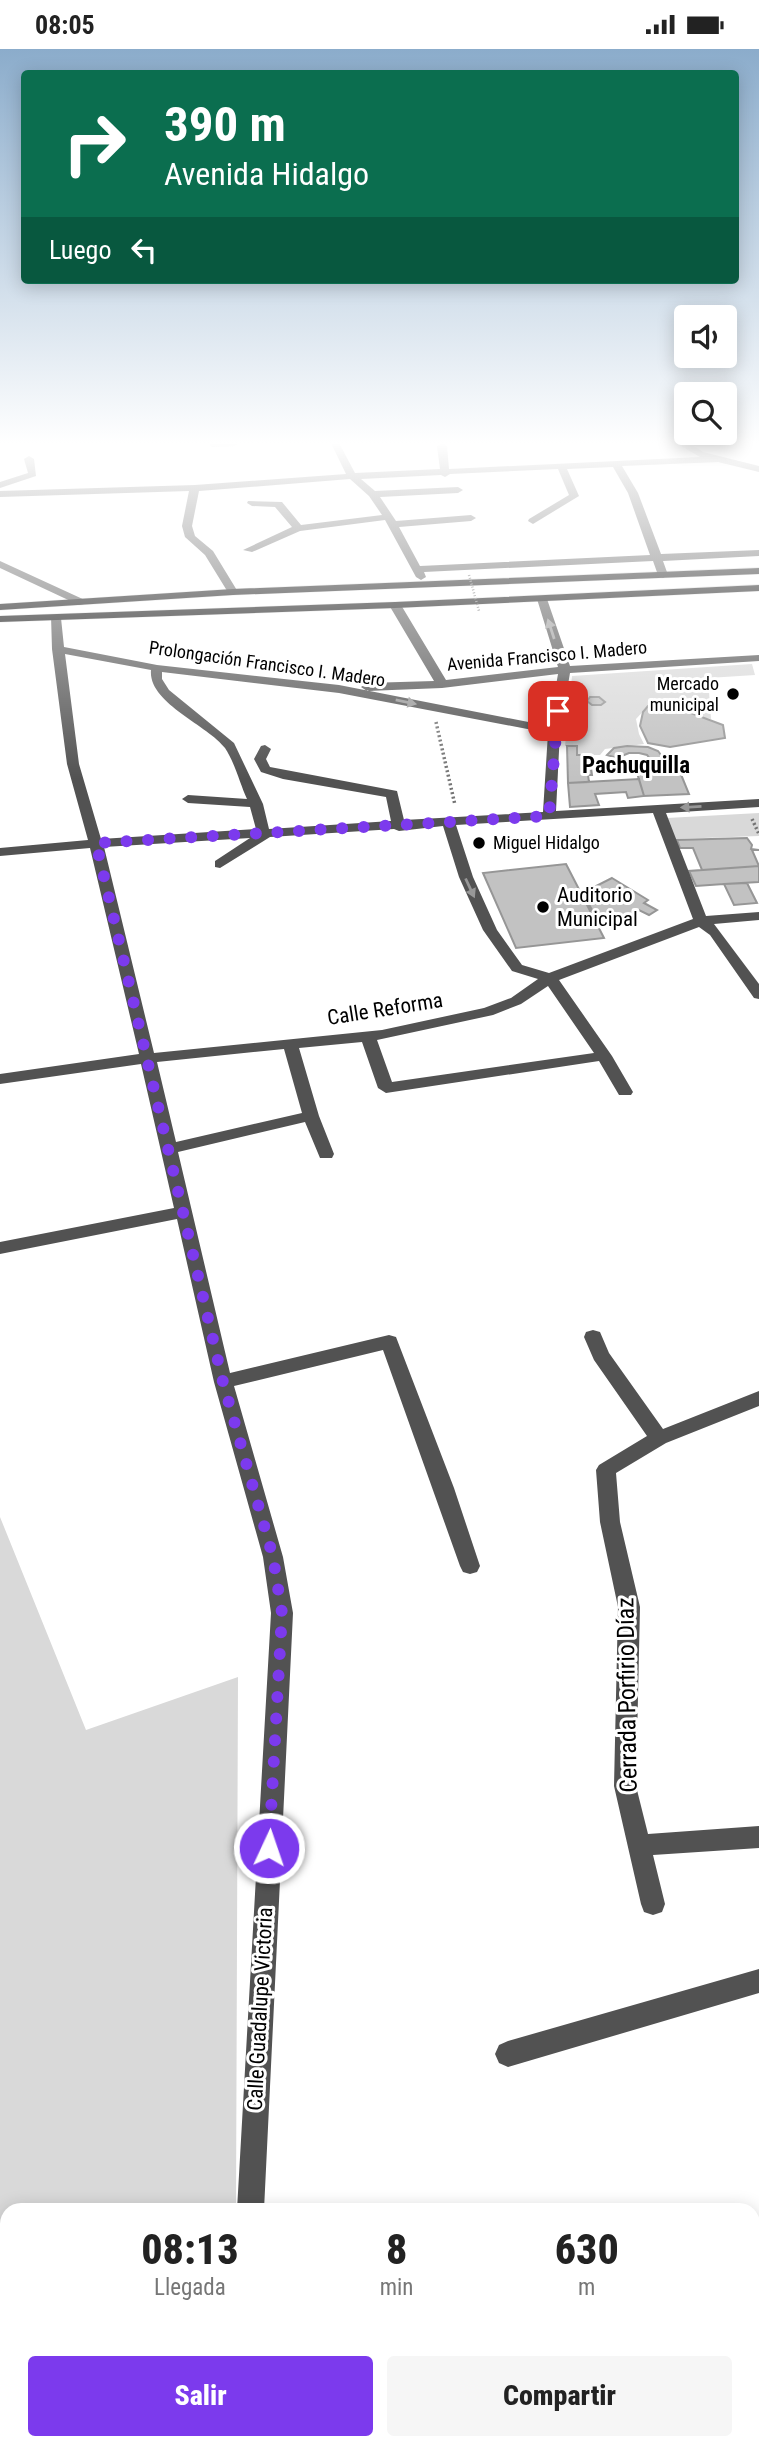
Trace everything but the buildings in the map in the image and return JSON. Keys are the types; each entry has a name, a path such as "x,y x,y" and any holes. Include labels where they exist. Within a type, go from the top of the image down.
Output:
{"main road":[{"path":"0,607 233,593 759,571"},
{"path":"0,619 176,614 759,588"},
{"path":"175,597 176,614"}],"street":[{"path":"210,555 233,593"},
{"path":"409,555 424,585"},
{"path":"658,555 663,575"},
{"path":"417,569 719,555"},
{"path":"0,564 83,603"},
{"path":"542,599 565,670 554,731 549,816"},
{"path":"395,605 442,684"},
{"name":"Calle Guadalupe Victoria","path":"55,618 73,764 96,843 223,1382 273,1557 282,1613 250,2203"},
{"name":"Prolongación Francisco I. Madero","path":"58,649 157,668 339,689 554,731"},
{"name":"Avenida Francisco I. Madero","path":"339,689 442,684 565,670 759,658"},
{"path":"157,668 156,679 164,692 230,746 256,804 264,835"},
{"path":"265,749 260,759 265,769 283,775 392,794 399,827"},
{"path":"188,799 256,804"},
{"path":"0,852 96,843 399,827 759,803"},
{"path":"658,808 701,921 715,932 759,995"},
{"path":"454,823 466,877 490,930 517,968 550,978 604,1056 625,1092"},
{"path":"220,864 264,835"},
{"name":"Calle Reforma","path":"0,1079 148,1058 368,1037 488,1012 516,1001 550,978 701,921 759,916"},
{"path":"368,1037 386,1088 604,1056"},
{"path":"290,1043 311,1116 326,1154"},
{"path":"168,1149 311,1116"},
{"path":"0,1248 184,1212"},
{"path":"593,1337 601,1355 659,1438"},
{"path":"223,1382 389,1342 444,1487 470,1566"},
{"name":"Cerrada Porfirio Díaz","path":"639,1845 625,1786 629,1607 610,1522 606,1470 659,1438 759,1398"},
{"path":"653,1904 639,1845 759,1837"},
{"path":"508,2054 759,1981"}],"path":[{"path":"468,575 479,611"},
{"path":"433,707 454,823"}],"shaded area":[{"path":"752,664 755,675 708,678 711,719 673,705 649,705 636,719 644,744 605,749 600,755 578,755 578,746 565,746 572,676"},
{"path":"759,813 759,836 675,839 667,818"},
{"path":"0,1517 86,1730 238,1677 236,2203 0,2203"}],"place":[{"name":"Mercado municipal","path":"733,694"},
{"name":"Miguel Hidalgo","path":"479,843"},
{"name":"Auditorio Municipal","path":"543,907"}],"district":[{"name":"Pachuquilla","path":"636,765"}],"route":[{"path":"269,1848 282,1613 273,1557 223,1382 96,843 549,816 554,731 558,711"}]}
